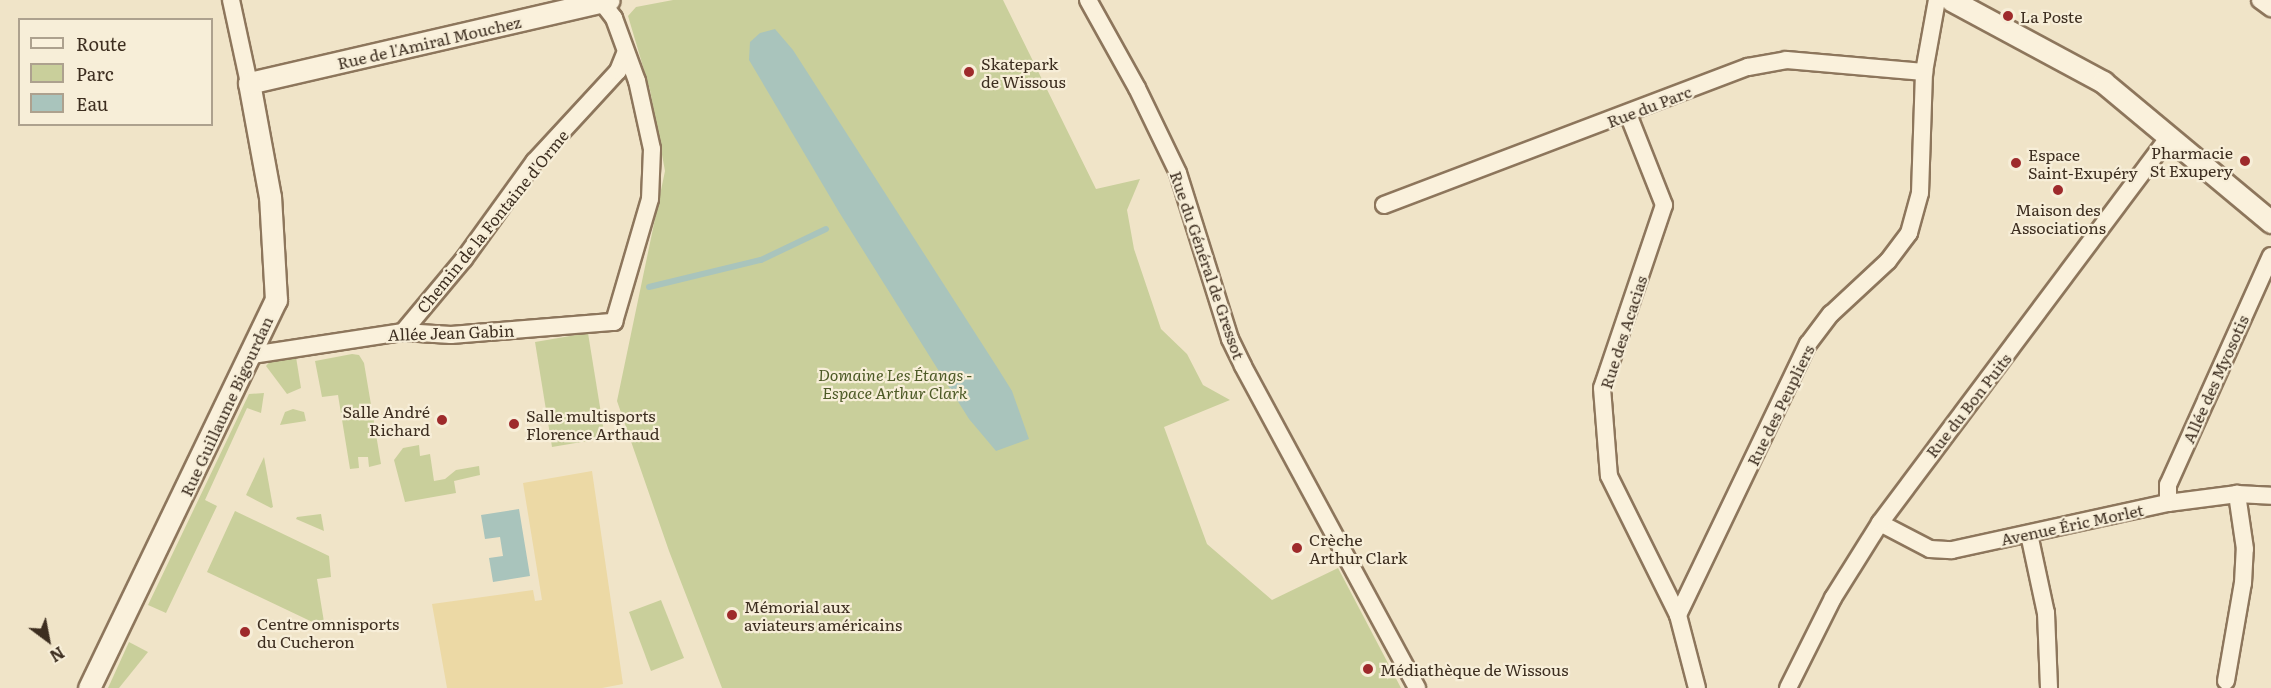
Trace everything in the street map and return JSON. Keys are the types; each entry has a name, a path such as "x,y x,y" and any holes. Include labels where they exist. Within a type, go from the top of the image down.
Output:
{"street":[{"name":"Rue Guillaume Bigourdan","path":"89,688 252,354 276,300 270,197 231,0"},
{"name":"Rue du Général de Gressot","path":"1088,0 1142,97 1178,173 1238,357 1417,688"},
{"name":"Rue des Peupliers","path":"1678,615 1808,344 1831,314 1888,261 1909,233 1920,193 1924,72 1937,0"},
{"path":"1952,0 2085,71 2169,136 2271,222"},
{"path":"2260,0 2271,8"},
{"name":"Rue de l'Amiral Mouchez","path":"249,83 604,1"},
{"path":"604,1 614,18 625,54"},
{"name":"Allée Jean Gabin","path":"252,354 403,332 451,335 614,322 650,199 652,149 637,81 625,54"},
{"name":"Chemin de la Fontaine d'Orme","path":"403,332 464,259 534,162 618,71 625,54"},
{"name":"Rue du Parc","path":"1384,205 1748,67 1786,60 1924,72"},
{"name":"Rue des Acacias","path":"1628,114 1664,206 1602,387 1609,476 1678,615"},
{"name":"Rue du Bon Puits","path":"1788,688 1833,598 1880,523 1945,431 2013,346 2169,136"},
{"name":"Allée des Myosotis","path":"2168,503 2168,485 2271,256"},
{"path":"2226,681 2243,583 2245,549 2237,494"},
{"name":"Avenue Éric Morlet","path":"1880,523 1930,549 1952,550 2168,503 2237,494 2271,495"},
{"path":"2029,534 2046,613 2049,688"},
{"path":"1678,615 1697,688"}],"green space":[{"name":"Domaine Les Étangs - Espace Arthur Clark","path":"673,0 1003,0 1096,189 1140,179 1127,210 1134,249 1161,329 1187,354 1203,385 1230,400 1164,427 1207,544 1272,600 1338,568 1401,688 722,688 669,551 617,401 665,171 650,90 628,16 636,7"},
{"path":"588,333 605,438 552,447 535,342"},
{"path":"352,354 359,355 364,363 381,464 369,467 368,457 358,457 359,468 350,469 338,395 322,397 315,361"},
{"path":"296,357 301,388 287,394 266,366 271,360"},
{"path":"264,393 261,413 247,408 205,500 217,506 166,613 148,605 249,394"},
{"path":"293,409 304,412 306,421 280,425 285,412"},
{"path":"419,445 420,456 430,454 434,481 445,479 456,470 479,466 480,475 454,481 456,493 405,502 394,460 403,448"},
{"path":"264,457 273,507 271,508 246,495"},
{"path":"235,511 329,556 331,577 317,579 325,628 207,572"},
{"path":"321,514 324,531 296,519 297,517"},
{"path":"661,600 684,658 651,671 629,612"},
{"path":"129,642 148,652 119,688 108,688"}],"sand":[{"path":"592,471 623,684 602,688 447,688 432,604 533,590 535,601 542,600 523,483"}],"water":[{"path":"775,29 793,50 1012,391 1029,439 996,451 969,419 839,212 749,60 750,42 760,33"},
{"path":"519,509 530,576 493,582 489,558 503,556 500,537 485,539 481,515"}],"waterway":[{"path":"649,287 761,260 826,229"}],"place":[{"name":"La Poste","path":"2008,16"},
{"name":"Skatepark de Wissous","path":"969,72"},
{"name":"Pharmacie St Exupery","path":"2245,161"},
{"name":"Espace Saint-Exupéry","path":"2016,163"},
{"name":"Maison des Associations","path":"2058,190"},
{"name":"Salle André Richard","path":"442,420"},
{"name":"Salle multisports Florence Arthaud","path":"514,424"},
{"name":"Crèche Arthur Clark","path":"1297,548"},
{"name":"Mémorial aux aviateurs américains","path":"732,615"},
{"name":"Centre omnisports du Cucheron","path":"245,632"},
{"name":"Médiathèque de Wissous","path":"1368,669"}]}
